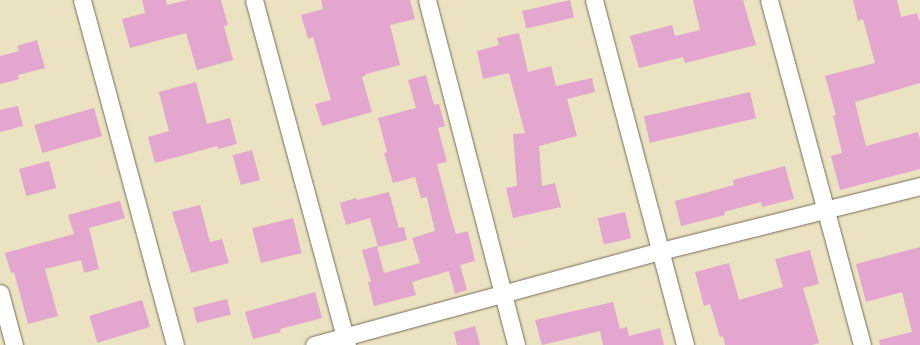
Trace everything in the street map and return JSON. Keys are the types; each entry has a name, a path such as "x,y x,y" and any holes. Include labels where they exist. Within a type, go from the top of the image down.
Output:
{"street":[{"path":"82,0 175,345"},
{"path":"254,0 346,341"},
{"path":"427,0 516,345"},
{"path":"594,0 685,345"},
{"path":"770,0 862,345"},
{"path":"314,345 346,341 502,295 661,252 920,186"},
{"path":"0,293 14,345"}],"building":[{"path":"142,0 166,0 167,5 187,0 221,0 228,25 224,26 233,60 197,70 186,33 130,48 122,19 145,13"},
{"path":"321,0 410,0 415,19 390,25 400,65 366,74 362,77 372,112 322,126 315,104 331,100 313,37 308,39 301,15 323,9"},
{"path":"570,0 574,18 526,29 522,11"},
{"path":"693,0 743,0 756,45 685,63 683,57 639,68 630,36 672,25 675,36 700,30"},
{"path":"853,0 897,0 901,17 917,13 920,22 920,83 855,102 866,146 918,132 920,140 920,169 840,190 831,156 842,153 833,115 836,115 825,76 875,63 863,19 858,21"},
{"path":"519,33 528,72 551,66 556,86 592,78 595,92 567,99 577,136 539,146 542,186 555,183 561,207 513,218 506,188 517,186 513,134 525,133 509,73 483,79 477,51 499,45 497,38"},
{"path":"37,40 45,68 18,75 19,79 0,84 0,56 19,51 17,46"},
{"path":"426,75 434,105 439,104 445,126 438,128 447,162 437,164 450,214 456,234 468,231 475,261 460,265 467,290 455,294 449,271 412,282 416,295 374,306 368,282 371,282 362,250 377,246 384,273 420,263 412,238 435,231 427,197 421,198 415,177 393,183 384,153 387,152 378,118 416,108 408,80"},
{"path":"196,82 207,124 230,118 237,144 218,149 217,146 155,163 148,137 169,131 159,92"},
{"path":"750,92 756,118 650,143 644,117"},
{"path":"18,106 23,126 0,132 0,110"},
{"path":"94,108 102,136 42,153 34,125"},
{"path":"252,150 260,180 241,185 233,155"},
{"path":"49,161 56,188 26,196 19,169"},
{"path":"785,166 794,199 762,207 761,202 724,212 725,215 681,226 675,201 734,185 733,180"},
{"path":"389,192 399,228 404,227 407,240 378,247 370,218 346,225 340,203 356,198 357,200"},
{"path":"120,201 125,218 89,228 99,269 84,273 81,260 45,269 58,316 28,324 14,272 11,273 5,253 74,234 68,215"},
{"path":"200,205 210,242 222,239 229,263 191,273 172,212"},
{"path":"625,212 631,238 604,245 598,218"},
{"path":"293,218 302,253 261,263 252,228"},
{"path":"920,247 920,345 880,345 879,340 912,332 902,292 866,302 856,264"},
{"path":"810,250 819,284 803,288 819,343 812,345 725,345 723,336 720,337 710,304 704,306 695,272 729,263 739,300 783,287 775,259"},
{"path":"315,292 322,318 280,329 281,332 253,339 245,312"},
{"path":"227,299 231,315 197,323 193,307"},
{"path":"142,300 150,327 98,343 89,316"},
{"path":"613,302 620,329 627,327 629,336 660,328 664,345 603,345 600,331 542,345 535,320"},
{"path":"475,326 480,345 457,345 454,332"}]}
